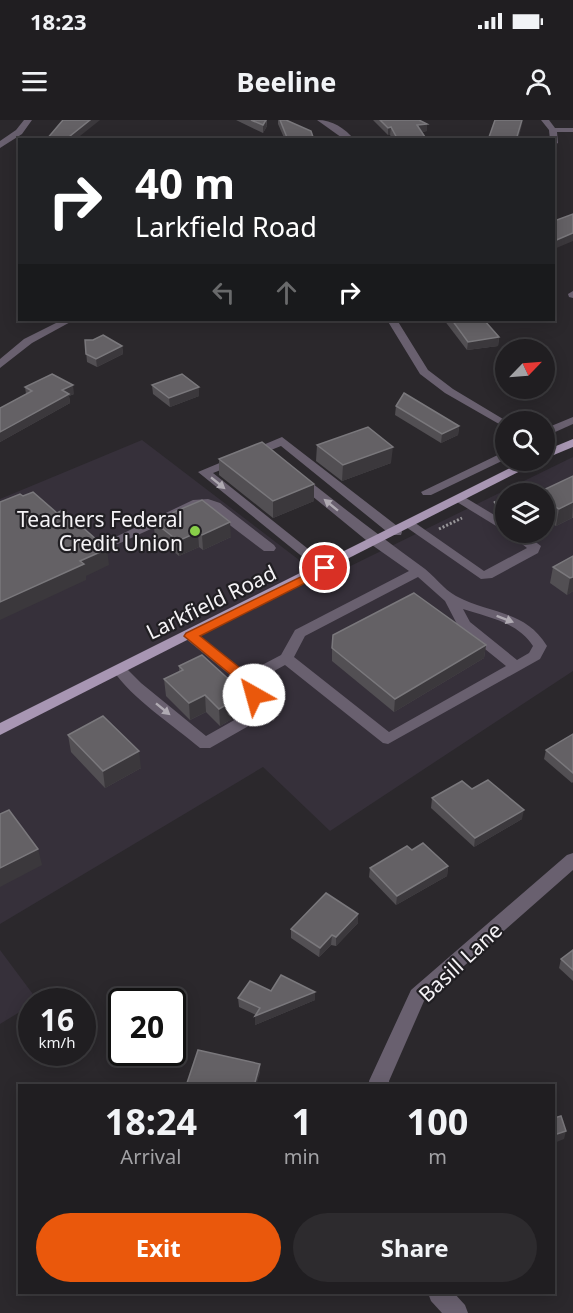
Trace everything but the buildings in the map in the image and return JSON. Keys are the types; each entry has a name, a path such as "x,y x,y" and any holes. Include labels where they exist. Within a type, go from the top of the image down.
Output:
{"main road":[{"path":"555,449 573,443"},
{"name":"Larkfield Road","path":"0,730 191,636 515,471"}],"street":[{"path":"0,145 19,132 28,120"},
{"path":"321,120 337,128 349,138"},
{"path":"545,120 553,130 554,138"},
{"path":"553,130 573,130"},
{"path":"0,364 28,341 67,321"},
{"path":"393,321 424,372 449,391 495,418"},
{"path":"555,429 573,420"},
{"path":"325,568 204,472 266,452 282,441 396,532"},
{"path":"427,492 495,459"},
{"path":"286,658 388,739 535,656 540,646 530,632 517,624 450,598 419,571 377,542 289,470"},
{"path":"461,499 495,521"},
{"path":"113,541 196,503 208,502 269,548"},
{"path":"411,524 481,574 487,575 533,550 534,546 530,543"},
{"path":"246,680 286,658 300,633 419,571"},
{"path":"450,598 464,624 517,667"},
{"path":"120,670 135,687 206,744 262,711 246,680 191,636"},
{"name":"Basill Lane","path":"380,1084 417,996 573,860"},
{"path":"440,1294 457,1313"}],"shaded area":[{"path":"142,440 324,579 495,495 495,543 555,543 555,483 520,483 544,471 555,471 555,466 573,457 573,671 330,831 263,767 0,924 0,499"},
{"path":"0,950 28,988 18,988 18,1013 0,1024"}],"place":[{"name":"Teachers Federal Credit Union","path":"195,531"}],"route":[{"path":"254,695 246,680 191,636 325,568"}]}
